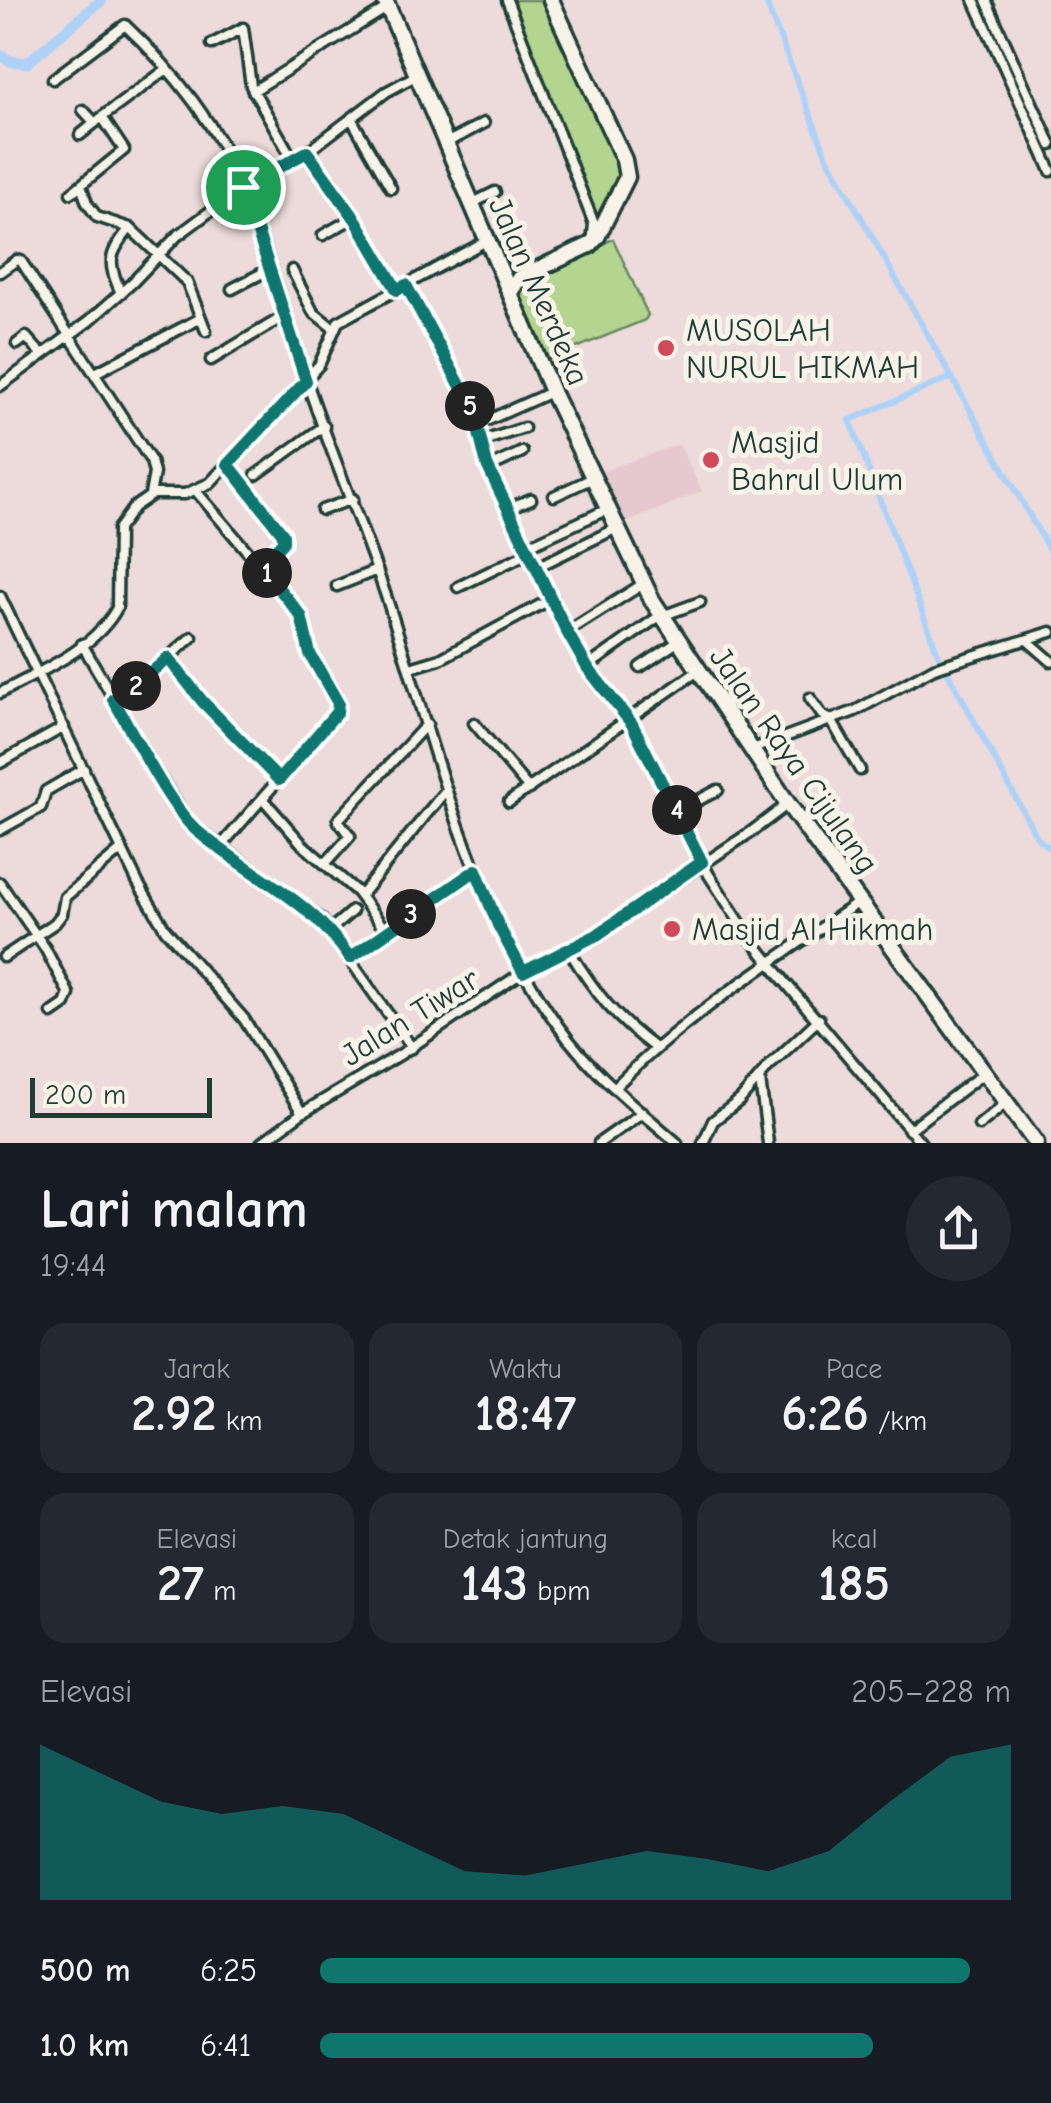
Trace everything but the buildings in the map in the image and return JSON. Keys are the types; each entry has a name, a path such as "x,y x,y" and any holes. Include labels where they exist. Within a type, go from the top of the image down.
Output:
{"highway":[{"path":"510,294 519,278 590,245 624,186 627,170 552,0"},
{"name":"Jalan Merdeka","path":"387,4 552,392 652,600"},
{"path":"498,270 519,278"},
{"name":"Jalan Raya Cijulang","path":"652,600 788,804 1036,1143"}],"street":[{"path":"507,0 594,224 590,245"},
{"path":"974,0 1051,171"},
{"path":"986,0 1051,145"},
{"path":"254,91 387,4"},
{"path":"52,78 124,25 167,69 212,131 243,187 306,381 378,570 446,790 498,925 561,1031 615,1087 678,1143"},
{"path":"212,44 242,28 254,91 293,160"},
{"path":"80,135 167,69"},
{"path":"0,386 120,294 158,253 243,187 307,152 386,92 417,75"},
{"path":"70,193 125,148 99,120 83,110"},
{"path":"351,118 391,188"},
{"path":"446,143 484,122"},
{"path":"307,152 402,287 465,394 488,468 567,632 654,762 702,862 770,963 875,1092 922,1143"},
{"path":"80,186 97,217 128,230 187,282 206,331"},
{"path":"471,204 495,192"},
{"path":"322,235 354,218"},
{"path":"120,294 110,267 114,249 128,230"},
{"path":"0,694 100,631 117,608 118,529 122,519 150,495 196,491 210,483 325,358 338,322 486,241"},
{"path":"0,272 21,261 71,334 153,464 150,495"},
{"path":"232,288 270,268"},
{"path":"292,270 312,312 333,328"},
{"path":"211,360 286,315"},
{"path":"95,373 201,318"},
{"path":"17,344 26,337 42,355"},
{"path":"477,425 552,392"},
{"path":"256,475 324,426"},
{"path":"480,442 524,428"},
{"path":"488,468 522,452"},
{"path":"228,464 283,534 283,542 261,566"},
{"path":"554,496 593,478"},
{"path":"196,491 301,616 310,654 338,706 335,715 220,847"},
{"path":"322,510 352,499"},
{"path":"509,508 531,499"},
{"path":"458,587 608,509"},
{"path":"537,567 617,528"},
{"path":"336,586 378,570"},
{"path":"567,632 644,583"},
{"path":"0,596 160,922 244,1019 302,1113"},
{"path":"410,668 440,658 553,598"},
{"path":"587,667 662,616 700,602"},
{"path":"0,628 12,622"},
{"path":"750,750 855,711 934,668 1051,632"},
{"path":"113,699 131,690 192,637"},
{"path":"1027,640 1051,661"},
{"path":"640,667 678,641"},
{"path":"82,644 186,818 330,930 412,1048"},
{"path":"168,658 203,702 279,780"},
{"path":"509,802 698,671"},
{"path":"810,698 831,720 860,770"},
{"path":"325,864 350,836 338,820 427,724"},
{"path":"474,724 529,789"},
{"path":"0,762 64,727"},
{"path":"0,830 41,806 47,790 84,770"},
{"path":"360,896 446,790"},
{"path":"678,811 718,790"},
{"path":"263,798 302,844 360,896 386,931"},
{"name":"Jalan Tiwar","path":"260,1143 302,1113 412,1048 523,972 597,935 788,804"},
{"path":"4,957 55,923 62,914 65,898 122,849"},
{"path":"350,958 476,870"},
{"path":"0,884 35,934 69,994 65,1004 52,1014"},
{"path":"615,1087 655,1048 859,902"},
{"path":"330,930 352,911"},
{"path":"569,950 618,1020 655,1048"},
{"path":"703,1143 712,1122 760,1080 819,1019"},
{"path":"909,1130 984,1073"},
{"path":"760,1080 768,1143"},
{"path":"980,1125 1006,1104"},
{"path":"599,1143 642,1112"},
{"path":"275,1133 282,1143"}],"shaded area":[{"path":"679,444 702,491 621,525 597,473"}],"green space":[{"path":"513,0 545,0 620,165 617,184 597,222"},
{"path":"613,239 648,315 645,320 547,360 516,291 517,285"}],"waterway":[{"path":"0,55 27,63 102,0"},
{"path":"765,0 827,157 1051,553"},
{"path":"952,377 850,420 938,654 1038,839 1051,849"}],"place":[{"name":"MUSOLAH NURUL HIKMAH","path":"666,348"},
{"name":"Masjid Bahrul Ulum","path":"711,460"},
{"name":"Masjid Al Hikmah","path":"672,929"}],"route":[{"path":"307,152 356,220 397,290 406,285 465,394 487,465 567,632 587,667 632,724 702,862 597,935 523,972 498,925 476,870 350,958 314,914 190,824 113,699 131,690 168,658 203,702 279,780 338,709 310,654 301,616 261,566 283,542 283,534 228,464 306,381 243,187 307,152"}]}
